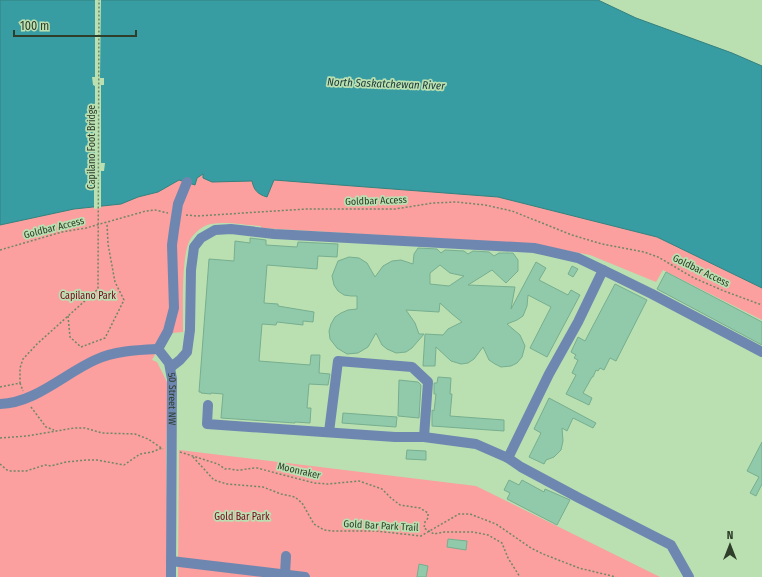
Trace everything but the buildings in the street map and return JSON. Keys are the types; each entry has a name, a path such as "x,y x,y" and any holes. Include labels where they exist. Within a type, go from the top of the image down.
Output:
{"street":[{"path":"0,404 38,394 72,372 96,360 116,353 158,349 168,331 174,308 172,245 176,215 187,182"},
{"path":"171,367 187,352 190,330 191,270 194,247 201,238 215,230 231,229 274,234 534,248 578,258 652,294 762,352"},
{"path":"508,458 549,374 578,322 604,270"},
{"name":"50 Street NW","path":"158,349 171,367 172,379 171,577"},
{"path":"329,432 338,361 412,367 428,382 424,437"},
{"path":"208,405 207,424 395,437 424,437 476,444 508,458 579,498 671,545 689,577"},
{"path":"285,574 286,556"},
{"path":"171,561 305,577"}],"path":[{"name":"Capilano Foot Bridge","path":"68,316 98,289 99,0"},
{"name":"Goldbar Access","path":"0,250 62,232 86,228 146,211 155,210 176,215 197,216 306,209 395,209 433,203 456,202 485,204 512,211 572,235 602,244 644,252 658,257 700,280 724,291 762,305"},
{"path":"68,316 70,337 81,347 104,338 124,300 115,282 108,244 107,222"},
{"path":"55,431 46,427 25,397 20,383 20,368 23,359 68,316"},
{"path":"0,387 20,383"},
{"path":"0,438 27,436 74,428 86,428 102,433 135,434 148,439 162,448 152,452 140,454 124,465 97,460 86,460 45,466 26,472 7,470 0,464"},
{"name":"Gold Bar Park Trail","path":"179,451 192,456 214,480 227,484 263,487 281,494 295,497 302,503 314,524 324,530 376,531 421,536 459,514 470,514 496,524 531,548 543,554 580,568 616,577"},
{"name":"Moonraker","path":"192,456 218,464 225,469 233,468 239,471 249,468 257,468 314,483 328,484 359,480 382,489 400,506 409,506 424,510 428,513 428,518 425,522 424,528 429,532"},
{"path":"429,532 434,534 444,532 473,532 488,535 502,543 508,558 520,577"}],"green space":[{"name":"Capilano Park","path":"204,174 227,181 252,181 267,196 274,180 498,197 657,237 762,288 762,320 663,270 656,282 590,255 533,244 261,228 261,226 230,223 208,225 194,235 187,247 183,284 183,332 172,333 158,349 152,360 157,362 168,384 166,455 168,577 0,577 0,225 74,209 121,204 138,197 158,192 179,180 195,185 197,178"},
{"name":"Gold Bar Park","path":"179,450 476,486 660,577 178,577"}],"water":[{"name":"North Saskatchewan River","path":"0,0 598,0 636,18 732,53 762,66 762,288 657,237 498,197 274,180 267,197 256,191 252,181 212,182 203,178 203,174 197,178 195,185 179,180 158,192 138,197 121,204 74,209 0,225"}],"pier":[{"path":"95,0 101,0 100,78 104,78 104,85 101,85 101,163 105,163 104,171 101,171 101,208 94,209 94,172 92,172 92,163 95,162 95,86 93,85 92,77 95,77"}]}
